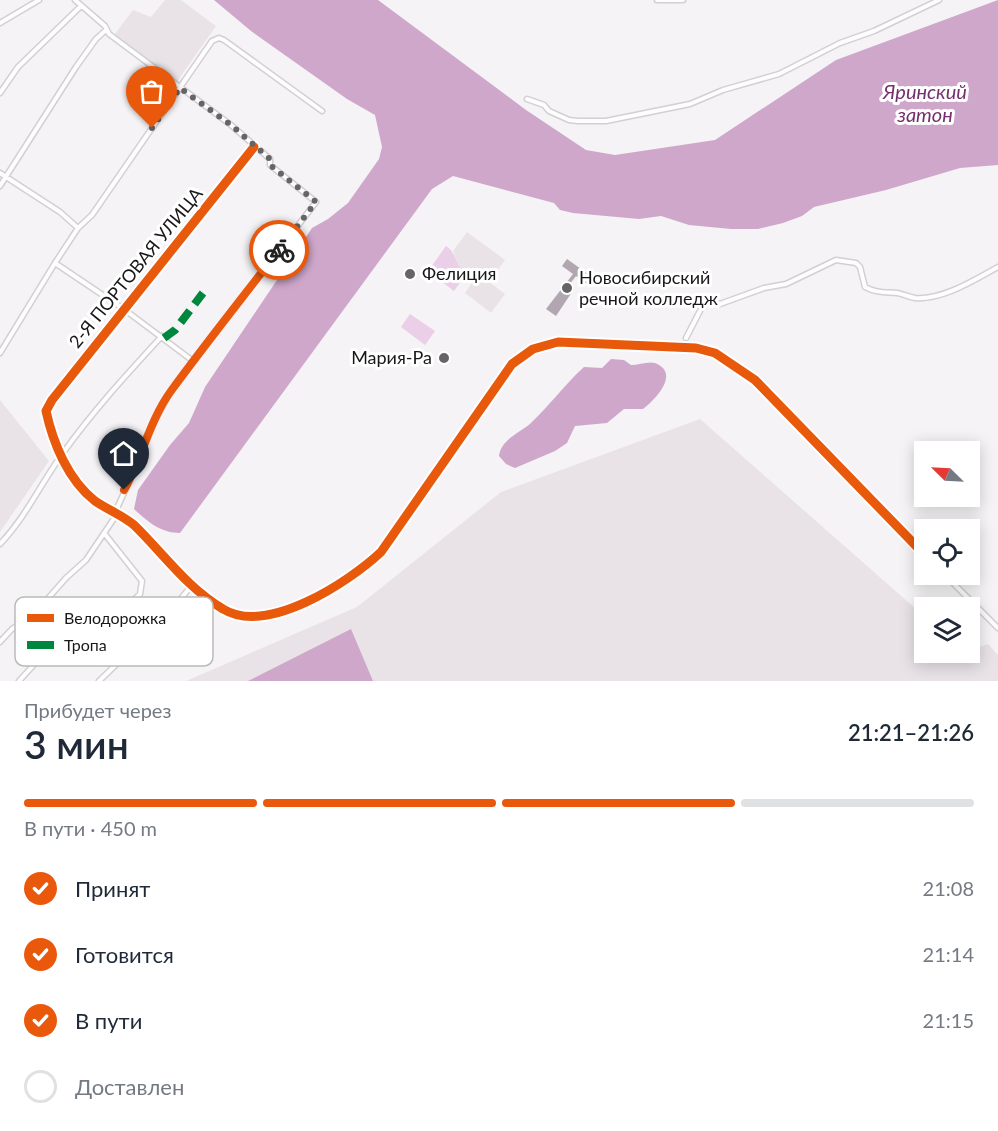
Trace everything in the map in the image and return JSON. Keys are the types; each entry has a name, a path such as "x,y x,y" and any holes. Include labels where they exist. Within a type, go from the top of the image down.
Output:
{"street":[{"path":"0,22 39,0"},
{"path":"49,597 86,560 117,514 144,441 170,392 316,202 270,165 270,159 231,125 106,30 105,26 75,0"},
{"path":"657,0 682,0"},
{"path":"527,99 544,105 549,111 569,120 578,121 606,121 690,104 723,90 779,74 840,43 874,31 939,0"},
{"path":"0,93 18,67 81,6"},
{"path":"0,186 76,67 96,39 106,30"},
{"path":"0,353 78,228 92,215 212,41 219,38 322,111"},
{"name":"2-Я ПОРТОВАЯ УЛИЦА","path":"61,455 52,435 46,411 52,400 254,147"},
{"path":"0,173 60,212 78,228"},
{"path":"686,338 702,307 709,303 720,304 764,288 786,284 836,260 855,263 860,267 865,287 875,292 915,298 937,296 998,267"},
{"path":"55,263 162,336 193,361"},
{"path":"0,544 30,506 61,455 105,397 162,336"},
{"path":"213,601 224,610 249,617 275,612 309,600 344,583 381,552 512,364 533,349 558,342 696,348 715,353 738,366 914,544"},
{"path":"61,455 79,484 94,500 137,529 192,585 207,597"},
{"path":"104,533 142,581 143,587 137,597"},
{"path":"182,597 192,585"},
{"path":"955,585 998,628"},
{"path":"0,642 15,626"},
{"path":"19,681 33,666"},
{"path":"99,681 115,666"}],"shaded area":[{"path":"165,0 181,0 216,26 176,83 114,35 133,10 151,17"},
{"path":"467,232 505,260 489,282 505,294 491,313 465,293 474,280 459,269 453,251"},
{"path":"446,246 466,274 454,291 428,271"},
{"path":"410,314 435,331 425,345 401,327"},
{"path":"0,400 49,461 0,532"},
{"path":"700,419 914,607 914,663 980,663 980,647 988,644 998,655 998,681 186,681 357,607 501,492"}],"water":[{"name":"Яринский затон","path":"214,0 378,0 526,110 586,150 615,155 715,140 836,60 998,0 998,165 960,168 886,190 814,207 802,216 758,229 689,225 661,216 639,219 573,213 560,210 554,203 453,176 432,189 180,533 173,533 155,526 134,509 138,490 189,423 205,387 312,228 348,203 379,159 382,147 375,115 347,99 251,31"},
{"path":"611,359 624,360 631,365 655,363 666,373 666,380 659,393 643,409 624,409 607,423 575,426 567,443 555,451 515,468 506,464 499,456 500,450 507,441 531,423 584,367 602,368"},
{"path":"351,629 373,681 248,681"}],"building":[{"name":"Новосибирский речной колледж","path":"567,259 595,279 590,286 576,276 569,285 574,289 556,316 546,309 573,274 562,266"}],"marked path":[{"path":"164,338 175,330 203,293"}],"cycle path":[{"path":"205,597 134,525 95,501 77,483 57,448 46,411 52,400 254,147"},
{"path":"213,603 241,616 262,616 284,611 329,590 367,564 381,552 512,364 533,349 558,342 696,348 715,353 755,380 914,544"}],"way so far":[{"path":"152,128 180,88 231,125 270,159 270,165 316,202 279,250"}],"place":[{"name":"Фелиция","path":"410,274"},
{"name":"Новосибирский речной колледж","path":"567,288"},
{"name":"Мария-Ра","path":"444,358"}],"route":[{"path":"124,490 134,473 144,441 170,392 279,250"}]}
